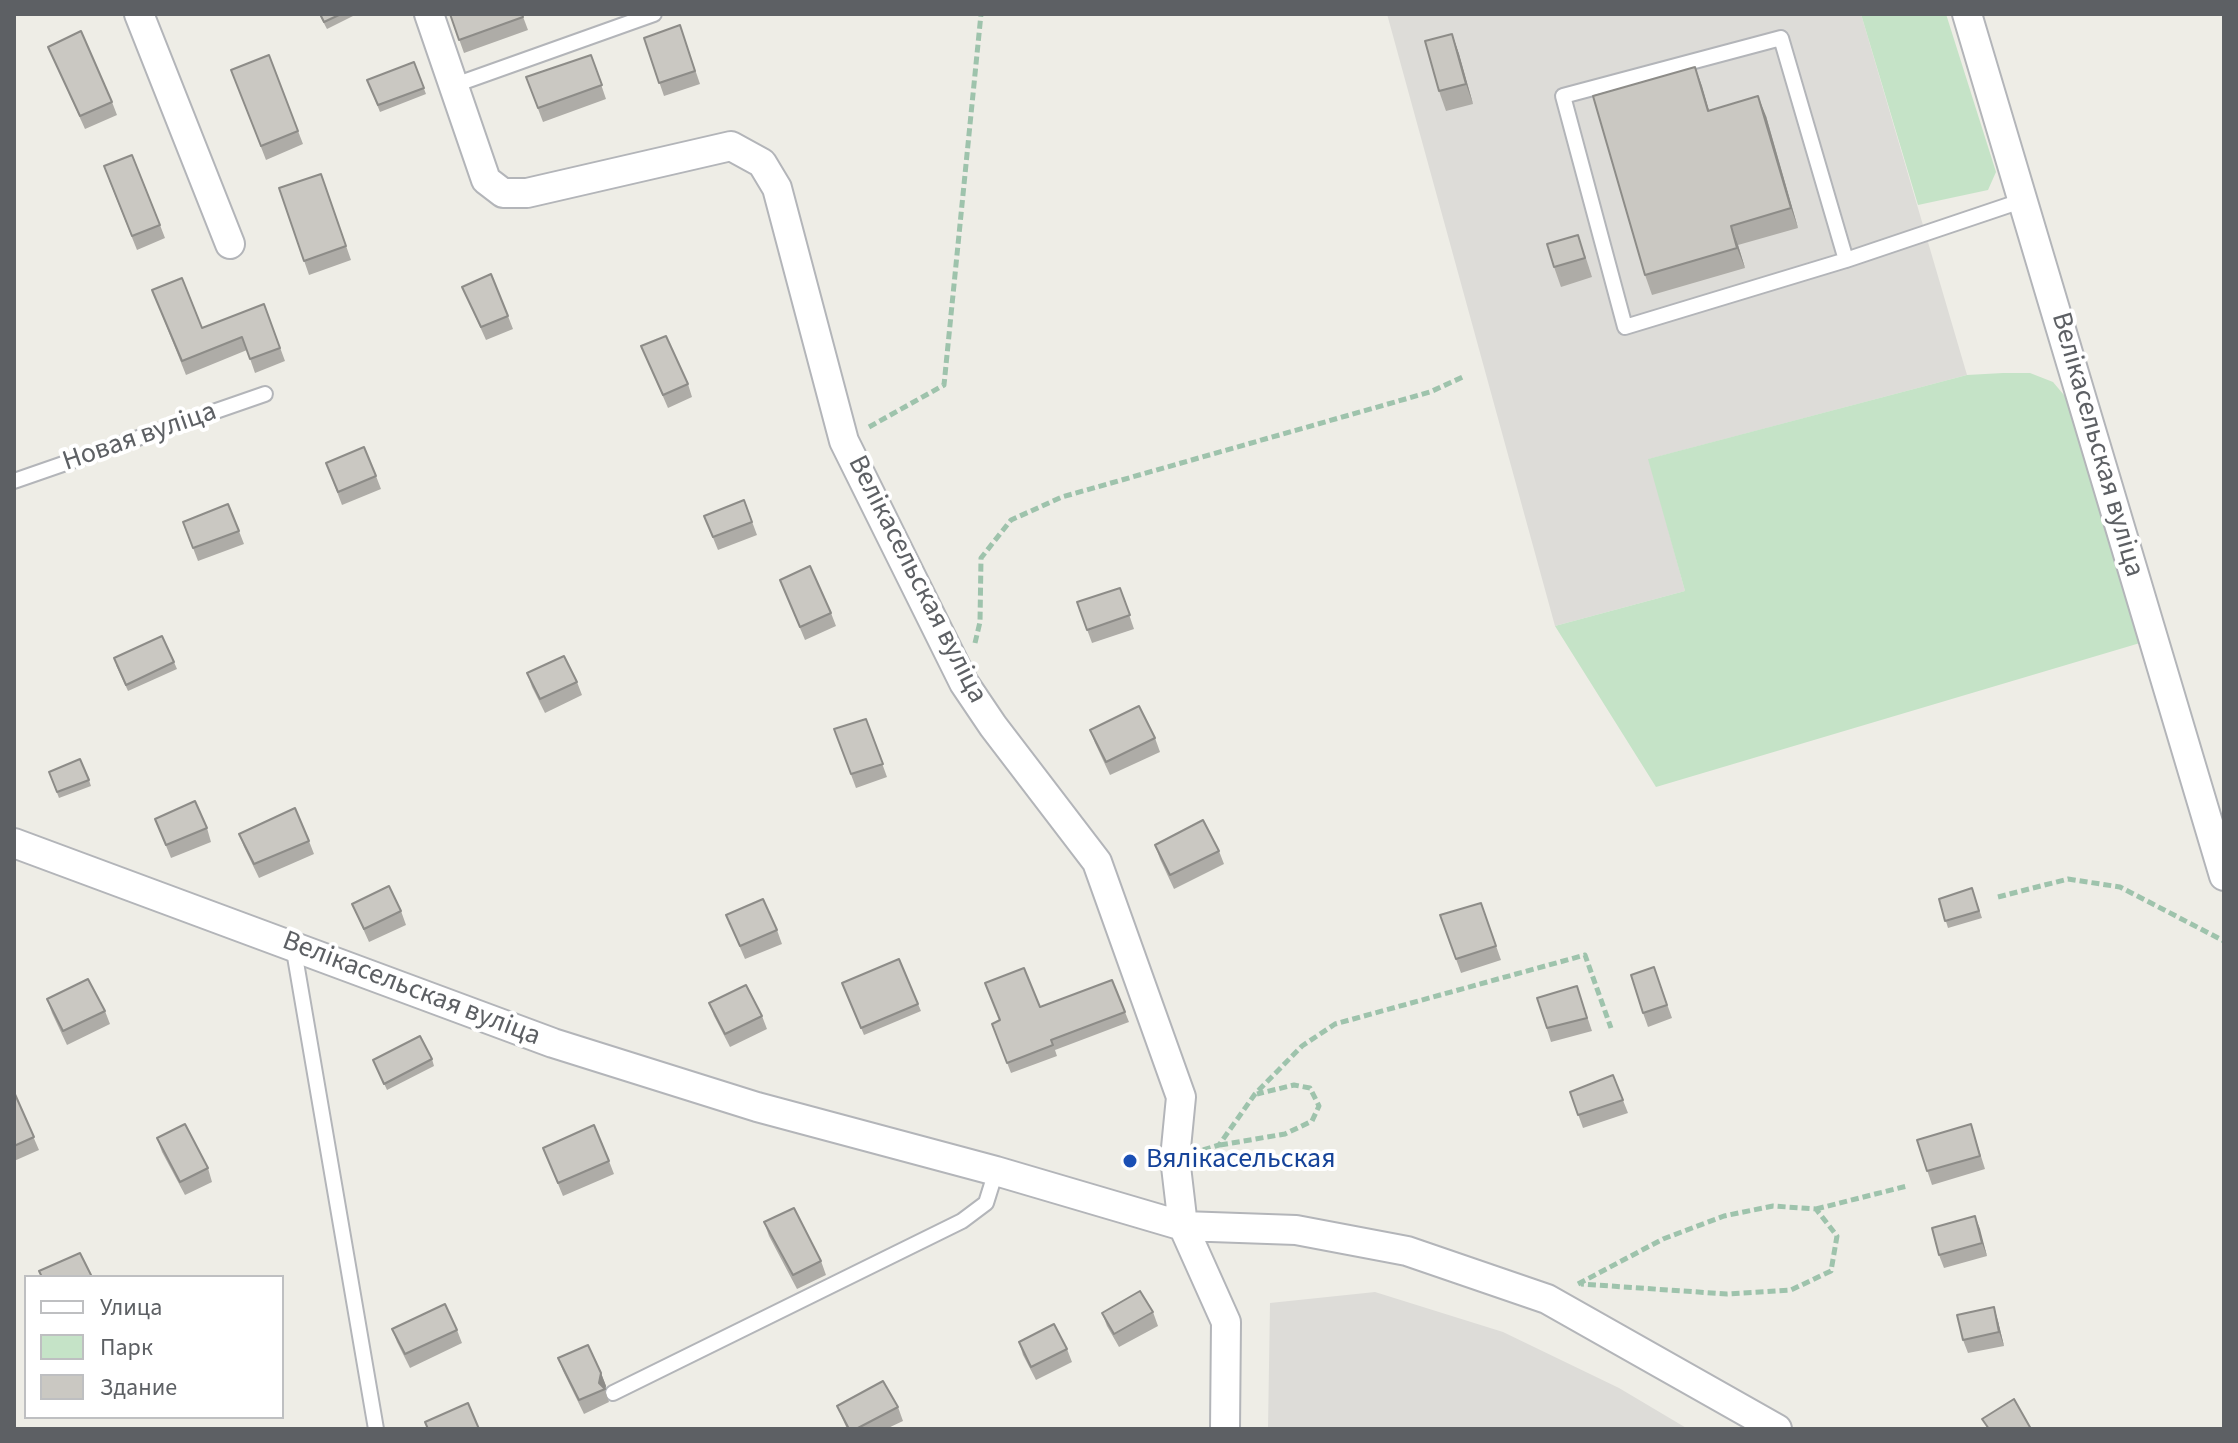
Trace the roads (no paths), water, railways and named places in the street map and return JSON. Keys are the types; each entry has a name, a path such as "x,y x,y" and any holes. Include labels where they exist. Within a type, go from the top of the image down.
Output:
{"street":[{"path":"139,14 230,244"},
{"path":"429,14 451,86"},
{"name":"Велікасельская вуліца","path":"1967,14 2224,876"},
{"name":"Велікасельская вуліца","path":"451,86 486,180 503,193 527,193 731,146 762,163 777,188 844,441 964,683 1097,862 1181,1097 1175,1158 1183,1226"},
{"name":"Велікасельская вуліца","path":"14,843 553,1043 757,1107 996,1171 1183,1226 1296,1230 1407,1251 1547,1299 1777,1429"},
{"path":"1183,1226 1226,1322 1225,1429"}],"lane":[{"path":"451,86 654,14"},
{"path":"1846,260 1781,38 1563,96 1625,327 1846,260 2024,200"},
{"name":"Новая вуліца","path":"14,481 265,394"},
{"path":"293,945 376,1429"},
{"path":"613,1393 962,1221 986,1203 996,1171"}],"place":[{"name":"Вялікасельская","path":"1130,1161"}]}
